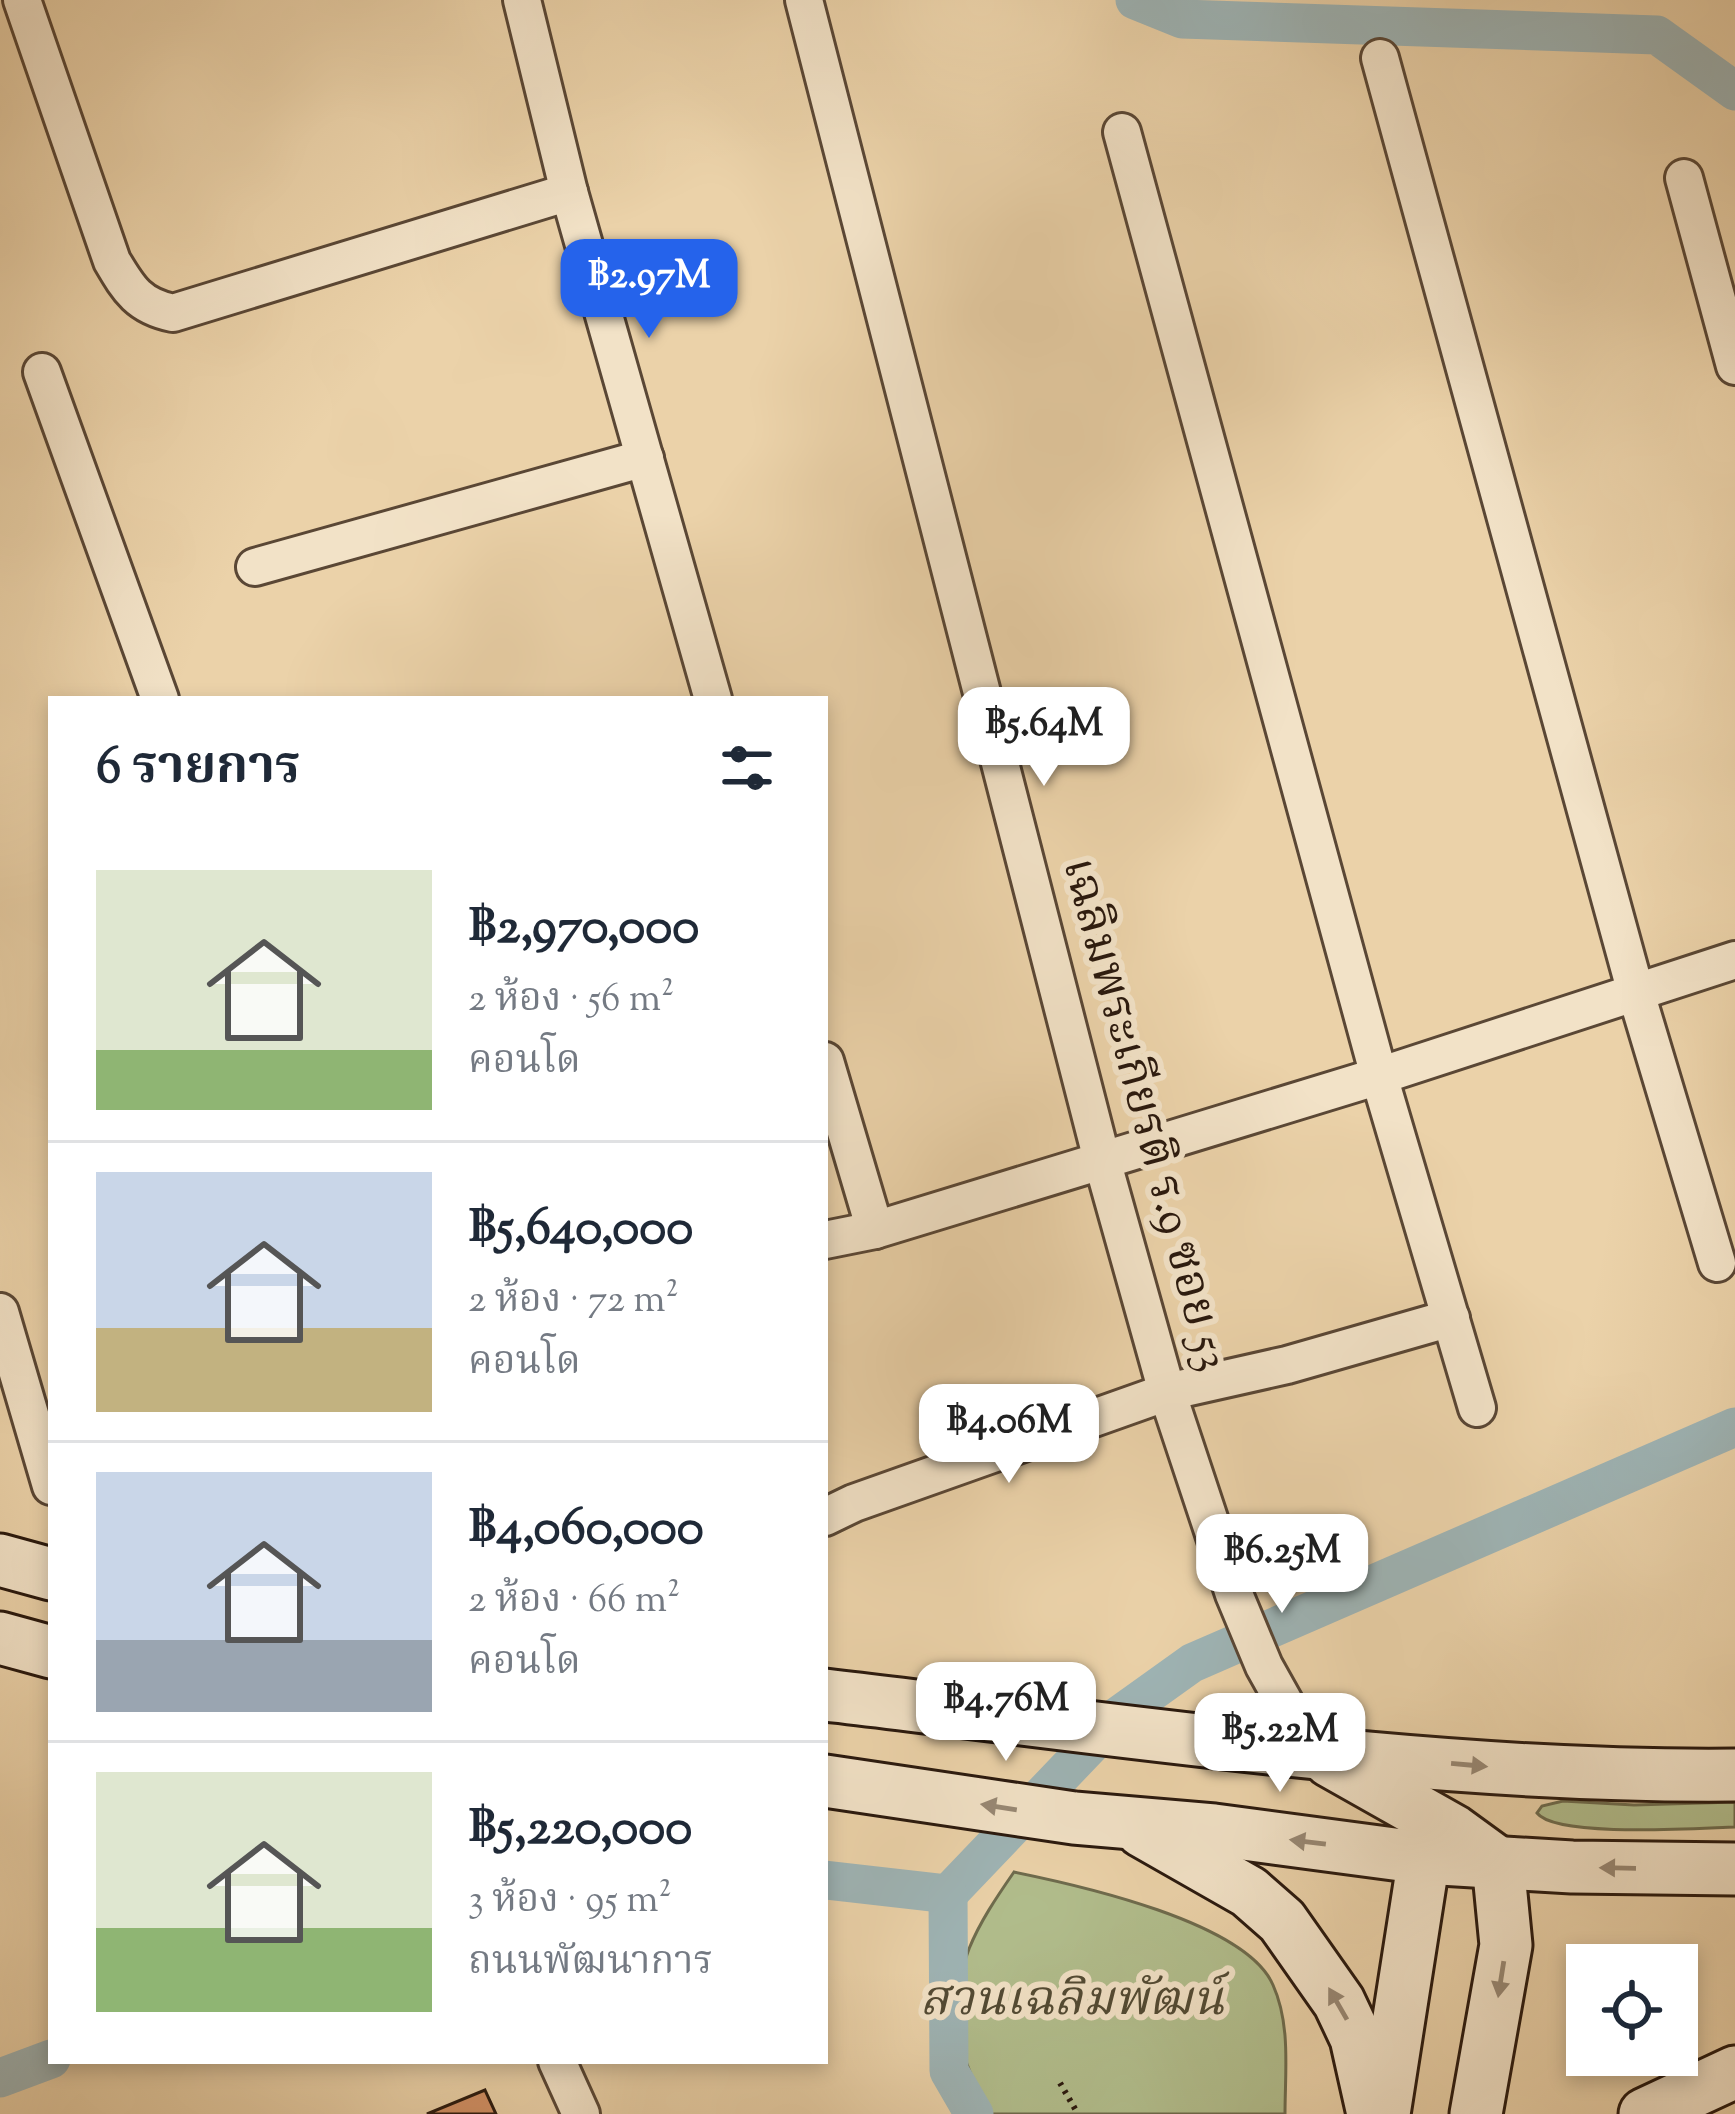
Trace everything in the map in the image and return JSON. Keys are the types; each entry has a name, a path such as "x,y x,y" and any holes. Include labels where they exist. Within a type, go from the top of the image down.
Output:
{"main road":[{"path":"0,1559 48,1573"},
{"path":"0,1638 48,1651"},
{"path":"828,1695 1191,1740 1552,1773 1735,1775"},
{"path":"1311,1750 1439,1844"},
{"path":"1384,2114 1439,1844 1552,1773"},
{"path":"828,1781 1074,1818 1439,1844 1498,1863 1735,1869"},
{"path":"1126,1822 1249,1892 1282,1921 1339,2002 1356,2038 1373,2114"},
{"path":"1476,2114 1506,1945 1498,1863"},
{"path":"1645,2114 1735,2072"}],"street":[{"path":"22,0 112,261 131,294 151,308 173,313 569,192"},
{"path":"522,0 569,192 712,696"},
{"name":"เฉลิมพระเกียรติ ร.9 ซอย 53","path":"804,0 1102,1160 1167,1392 1234,1594 1264,1666 1311,1750"},
{"path":"1380,58 1636,993 1717,1263"},
{"path":"1122,132 1379,1076 1477,1408"},
{"path":"1684,178 1735,366"},
{"path":"42,372 159,696"},
{"path":"256,567 645,458"},
{"path":"828,1239 875,1230 1379,1076 1735,960"},
{"path":"828,1071 875,1230"},
{"path":"0,1312 48,1476"},
{"path":"828,1516 1167,1392 1287,1365 1451,1318"},
{"path":"558,2064 581,2114"}],"path":[{"path":"1060,2083 1078,2114"}],"green space":[{"path":"1563,1801 1735,1802 1735,1827 1599,1829 1549,1821 1537,1813 1542,1806"},
{"name":"สวนเฉลิมพัฒน์","path":"1014,1872 1157,1910 1230,1943 1257,1963 1273,1985 1282,2016 1285,2114 987,2114 961,2045 958,1989 978,1929"}],"building":[{"path":"485,2090 496,2114 427,2114"}],"waterway":[{"path":"1135,0 1182,19 1657,35 1735,91"},
{"path":"948,1894 1118,1716 1192,1663 1735,1427"},
{"path":"828,1880 948,1894"},
{"path":"948,1894 949,2071 974,2114"},
{"path":"0,2078 48,2060"}]}
